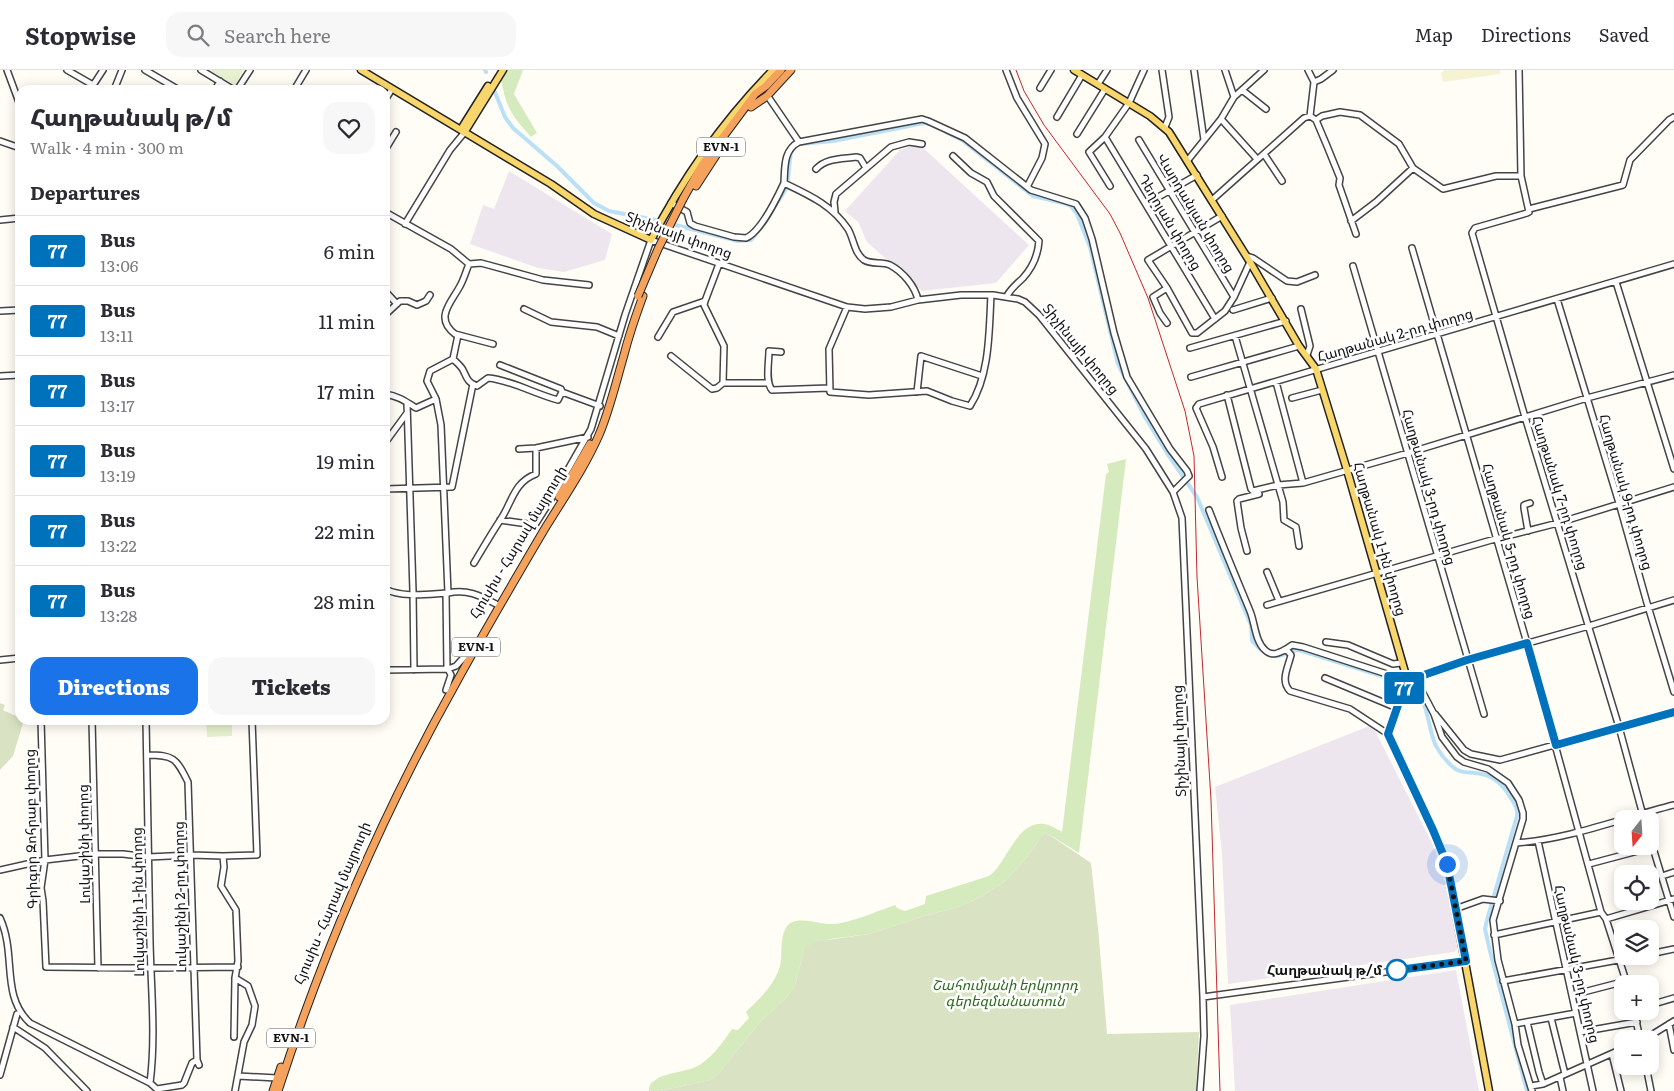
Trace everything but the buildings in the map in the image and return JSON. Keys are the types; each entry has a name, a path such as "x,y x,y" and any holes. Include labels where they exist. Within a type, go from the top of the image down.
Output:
{"highway":[{"name":"Հյուսիս - Հարավ մայրուղի","path":"685,201 702,165 758,88 766,86 781,70"},
{"name":"Հյուսիս - Հարավ մայրուղի","path":"273,1091 316,970 347,893 398,782 446,690 589,446 606,403 640,296 658,249 685,201 706,169 752,107 767,96 790,70"},
{"name":"Հյուսիս - Հարավ մայրուղի","path":"752,107 758,88"},
{"name":"Հյուսիս - Հարավ մայրուղի","path":"278,1091 334,935 398,792 456,682 532,550 582,469 599,434 611,403 640,296"}],"main road":[{"name":"Տիչինայի փողոց","path":"361,70 385,85"},
{"path":"462,133 498,70"},
{"path":"462,133 503,70"},
{"name":"EVN-1","path":"758,88 772,70"},
{"name":"Հաղթանակ 1-ին փողոց","path":"1074,70 1129,103 1165,127 1173,136 1249,259 1299,346 1316,369 1407,679"},
{"path":"651,240 671,203 714,139 758,88"},
{"name":"Տիչինայի փողոց","path":"392,89 462,133 550,184 594,214 651,240"},
{"path":"1407,679 1388,734 1436,836 1447,864 1489,1091"}],"street":[{"path":"7,70 15,92"},
{"path":"67,70 87,85"},
{"path":"93,85 103,70"},
{"path":"116,85 122,70"},
{"path":"145,70 170,85"},
{"path":"201,70 227,85"},
{"path":"240,85 250,70"},
{"path":"297,85 306,70"},
{"path":"1006,70 1016,98 1045,144 1042,158 1027,187"},
{"path":"1040,88 1051,70"},
{"path":"1098,84 1107,70"},
{"path":"1110,186 1089,153 1090,150 1105,138 1129,103 1144,70"},
{"path":"1162,70 1169,117 1165,127"},
{"path":"1194,70 1204,140"},
{"path":"1225,70 1234,97"},
{"path":"1188,160 1221,119 1234,97 1264,70"},
{"path":"1308,70 1314,82 1310,116"},
{"path":"1314,82 1333,70"},
{"path":"1519,70 1521,176 1528,211 1623,185 1630,160 1674,117"},
{"path":"1057,117 1082,75"},
{"path":"218,85 220,81"},
{"path":"1077,134 1105,88"},
{"path":"1242,90 1266,109"},
{"path":"769,98 799,142"},
{"path":"1316,120 1322,116 1340,112 1360,115 1399,144 1413,168 1443,189 1496,176 1521,176"},
{"path":"1310,116 1316,120 1340,178 1338,185 1356,234"},
{"path":"1212,200 1304,118 1310,116"},
{"path":"671,203 686,212 690,223 695,226 734,237 746,238 756,230 786,185 786,157 789,149 799,142 922,119 965,138 1031,190 1072,202 1080,208 1086,218 1114,333 1127,377 1189,476 1173,492"},
{"path":"1221,119 1257,159"},
{"path":"390,142 396,132"},
{"path":"405,224 462,133"},
{"name":"Դեղոյան փողոց","path":"1105,138 1215,319"},
{"name":"Վարդանյան փողոց","path":"1138,140 1234,297"},
{"path":"0,141 15,146"},
{"path":"835,212 834,202 836,194 891,147 909,142 922,144"},
{"path":"1264,154 1282,181"},
{"path":"954,156 971,173 987,182 994,196 1039,241 1038,254 1024,276 1010,289 1007,296"},
{"path":"816,169 821,163 828,160 856,157 860,158 866,168"},
{"path":"1351,221 1376,202 1413,168"},
{"path":"1146,204 1197,176"},
{"path":"786,185 810,195 835,212 850,232 857,252 864,260 876,264 889,264 912,283 918,300"},
{"name":"Հաղթանակ 7-րդ փողոց","path":"1528,211 1472,230 1525,417 1619,727 1641,810"},
{"path":"390,215 451,249 468,264 481,263 543,280 589,284"},
{"path":"1222,216 1148,260 1168,288 1192,333 1197,334 1225,310 1234,297 1249,259 1253,258 1287,281 1297,282 1315,274"},
{"path":"0,220 15,218"},
{"path":"500,520 535,525 588,437 600,406 619,336 644,256 651,240"},
{"name":"Տիչինայի փողոց","path":"651,240 847,307 865,309 891,307 918,300 961,295 1007,296 1025,302 1039,314 1146,449 1173,492 1182,518 1204,1036 1200,1091"},
{"name":"Հաղթանակ 5-րդ փողոց","path":"1412,248 1527,643 1601,912 1606,919 1614,943"},
{"path":"468,264 462,284 444,316 451,330 458,335 493,344"},
{"path":"671,356 712,388 718,388 723,383 724,346 704,305 719,264"},
{"name":"Հաղթանակ 2-րդ փողոց","path":"1222,477 1213,447 1196,408 1199,404 1674,264"},
{"name":"Հաղթանակ 3-րդ փողոց","path":"1353,266 1484,714"},
{"path":"1616,282 1674,468"},
{"path":"1167,323 1160,313 1153,296 1168,288"},
{"path":"390,310 403,300 417,305 426,301 430,295"},
{"path":"847,307 829,348 830,392 869,395 927,391 970,406 982,376 988,338 991,295"},
{"path":"390,296 397,304"},
{"path":"1233,310 1272,298"},
{"name":"Հաղթանակ 9-րդ փողոց","path":"1557,299 1620,503 1648,608 1674,692"},
{"path":"658,337 673,312 705,301"},
{"path":"1301,309 1310,346 1306,355"},
{"path":"0,310 15,310"},
{"path":"524,310 552,322 597,327 619,336"},
{"path":"1190,348 1286,322"},
{"path":"458,335 454,359 462,369 464,377 473,384 477,386 488,378 497,379 537,395 558,400 562,392"},
{"path":"1236,336 1283,502 1284,520 1296,527 1299,546"},
{"path":"1191,377 1299,346"},
{"path":"782,352 768,351 768,382 770,388 779,391 829,388"},
{"path":"917,392 922,356 982,376"},
{"path":"446,690 451,675 447,669 447,593 441,425 436,399 427,381 430,372 454,359"},
{"path":"500,365 561,388 562,392 600,406"},
{"path":"0,376 15,375"},
{"path":"1228,395 1251,489 1256,491 1303,483 1408,454 1587,398 1674,375"},
{"path":"723,383 768,382"},
{"path":"1276,382 1303,483"},
{"path":"390,489 444,489 452,487 473,384"},
{"path":"1292,398 1322,390"},
{"path":"390,395 406,400 416,408 436,399"},
{"path":"407,402 414,670"},
{"path":"390,436 408,413"},
{"path":"519,449 536,448 588,437"},
{"path":"572,463 579,459 589,446"},
{"path":"474,563 518,486 536,474 536,448"},
{"path":"562,492 571,472 572,463"},
{"path":"1247,551 1241,528 1238,500 1278,487"},
{"path":"1267,605 1558,523 1674,487"},
{"path":"1528,531 1524,505 1530,503"},
{"path":"1210,510 1261,645 1266,652 1272,654 1288,651 1292,645 1407,679 1415,678 1467,660 1674,600"},
{"path":"1267,572 1279,601"},
{"path":"390,591 413,594 447,593 461,590 496,604"},
{"path":"1326,642 1348,645 1393,664 1401,662"},
{"path":"1288,651 1291,655 1284,682 1290,691 1350,709 1388,734"},
{"path":"390,670 447,669 456,666 467,654"},
{"path":"0,660 15,658"},
{"path":"1325,678 1397,708"},
{"path":"1415,678 1434,714 1442,737 1457,757 1464,762 1493,772 1508,783 1516,794 1523,813 1500,901 1493,920 1503,981 1518,1045 1532,1089 1612,1054 1621,1091"},
{"path":"1434,714 1464,750 1480,757 1500,760 1674,712"},
{"name":"Գրիգոր Զոհրաբ փողոց","path":"41,725 45,860 41,888 46,967 98,968"},
{"name":"Լուկաշինի փողոց","path":"92,725 98,968"},
{"name":"Լուկաշինի 1-ին փողոց","path":"146,725 148,857 154,1025 153,1063 150,1083"},
{"path":"0,870 45,860 96,854 123,854 148,857 257,855 252,725"},
{"name":"Լուկաշինի 2-րդ փողոց","path":"147,754 166,755 173,759 188,782 193,967 198,1063 192,1064 182,1085 158,1090"},
{"path":"1659,810 1673,805 1674,812"},
{"path":"1516,843 1538,842 1614,823"},
{"name":"Հաղթանակ 3-րդ փողոց","path":"1538,842 1593,1091"},
{"path":"1589,864 1623,855"},
{"path":"1655,855 1672,900 1674,917"},
{"path":"223,856 224,867 221,886 236,910 238,966 235,978 234,1038"},
{"path":"1662,876 1674,872"},
{"path":"1455,909 1483,899 1500,901"},
{"path":"1606,919 1672,900"},
{"path":"1494,935 1601,912"},
{"path":"0,918 5,931 6,948 3,969 6,993 11,1007 17,1014 30,1023 150,1083 158,1090"},
{"path":"1659,952 1674,949"},
{"path":"1202,997 1466,961"},
{"path":"1503,981 1614,961"},
{"path":"98,968 238,966"},
{"path":"235,978 248,986 255,1006 252,1025 244,1042 235,1091"},
{"path":"1572,995 1614,985"},
{"path":"1659,1002 1674,998"},
{"path":"1514,1024 1576,1013"},
{"path":"0,1074 17,1014"},
{"path":"1550,1018 1562,1075 1563,1091"},
{"path":"1659,1030 1674,1021"},
{"path":"1527,1022 1543,1084"},
{"path":"1580,1032 1637,1022 1638,1030"},
{"path":"1669,1024 1674,1050"},
{"path":"13,1027 45,1048 87,1091"},
{"path":"1648,1075 1651,1091"},
{"path":"238,1076 277,1078"}],"shaded area":[{"path":"1444,70 1500,70 1500,74 1443,82 1441,74"},
{"path":"912,146 921,146 1029,245 996,283 922,291 867,242 858,222 845,211 900,150"},
{"path":"509,171 612,234 605,260 564,272 538,268 470,244 483,205 494,209"},
{"path":"1372,725 1433,845 1448,891 1459,947 1454,952 1228,984 1222,854 1215,787"},
{"path":"1456,970 1479,1091 1235,1091 1230,1005"}],"green space":[{"path":"209,70 244,70 235,85"},
{"path":"502,70 523,70 514,94 537,133 531,137 507,104 501,82"},
{"path":"1126,459 1079,853 1045,832 1027,857 1005,881 981,897 958,907 869,934 830,939 804,949 795,986 785,999 760,1022 717,1075 710,1080 660,1091 649,1091 651,1084 658,1078 701,1064 722,1043 732,1029 738,1030 749,1018 746,1012 774,980 781,961 783,934 792,922 840,923 895,905 897,908 905,911 925,904 926,896 989,876 1002,862 1019,835 1026,829 1034,825 1044,824 1062,832 1106,474 1109,472 1107,464"},
{"path":"0,703 5,705 3,710 15,716 15,725 22,725 13,756 0,770"},
{"path":"206,725 232,725 232,736 207,737"},
{"name":"Շահումյանի երկրորդ գերեզմանատուն","path":"1045,832 1091,863 1107,1034 1199,1032 1196,1091 660,1091 710,1080 717,1075 760,1022 785,999 795,986 804,949 813,942 869,934 958,907 981,897 1005,881 1027,857"}],"waterway":[{"path":"494,90 505,117 513,128 557,166 594,203 609,211 656,220 738,241 751,240 765,222"},
{"path":"800,144 833,141 924,123 930,124"},
{"path":"946,132 962,140 1033,196 1071,206 1077,214 1090,247 1118,364 1145,417 1197,497 1251,625 1252,641 1262,651 1270,655 1278,656 1299,650 1401,682"},
{"path":"775,206 786,188 791,152"},
{"path":"1411,686 1422,699 1433,739 1446,760 1458,770 1486,775 1495,780 1506,790 1517,810 1517,816 1485,929 1527,1091"}],"railway":[{"path":"1016,70 1024,91 1044,125 1110,214 1120,233 1148,298 1185,411 1194,456 1197,577 1211,800 1220,1091"}],"bus line":[{"name":"77","path":"1391,971 1466,961 1447,864 1388,734 1407,679 1527,643 1556,745 1674,712"}],"place":[{"name":"Հաղթանակ թ/մ","path":"1397,970"}],"route":[{"path":"1397,970 1466,961 1447,864"}]}
